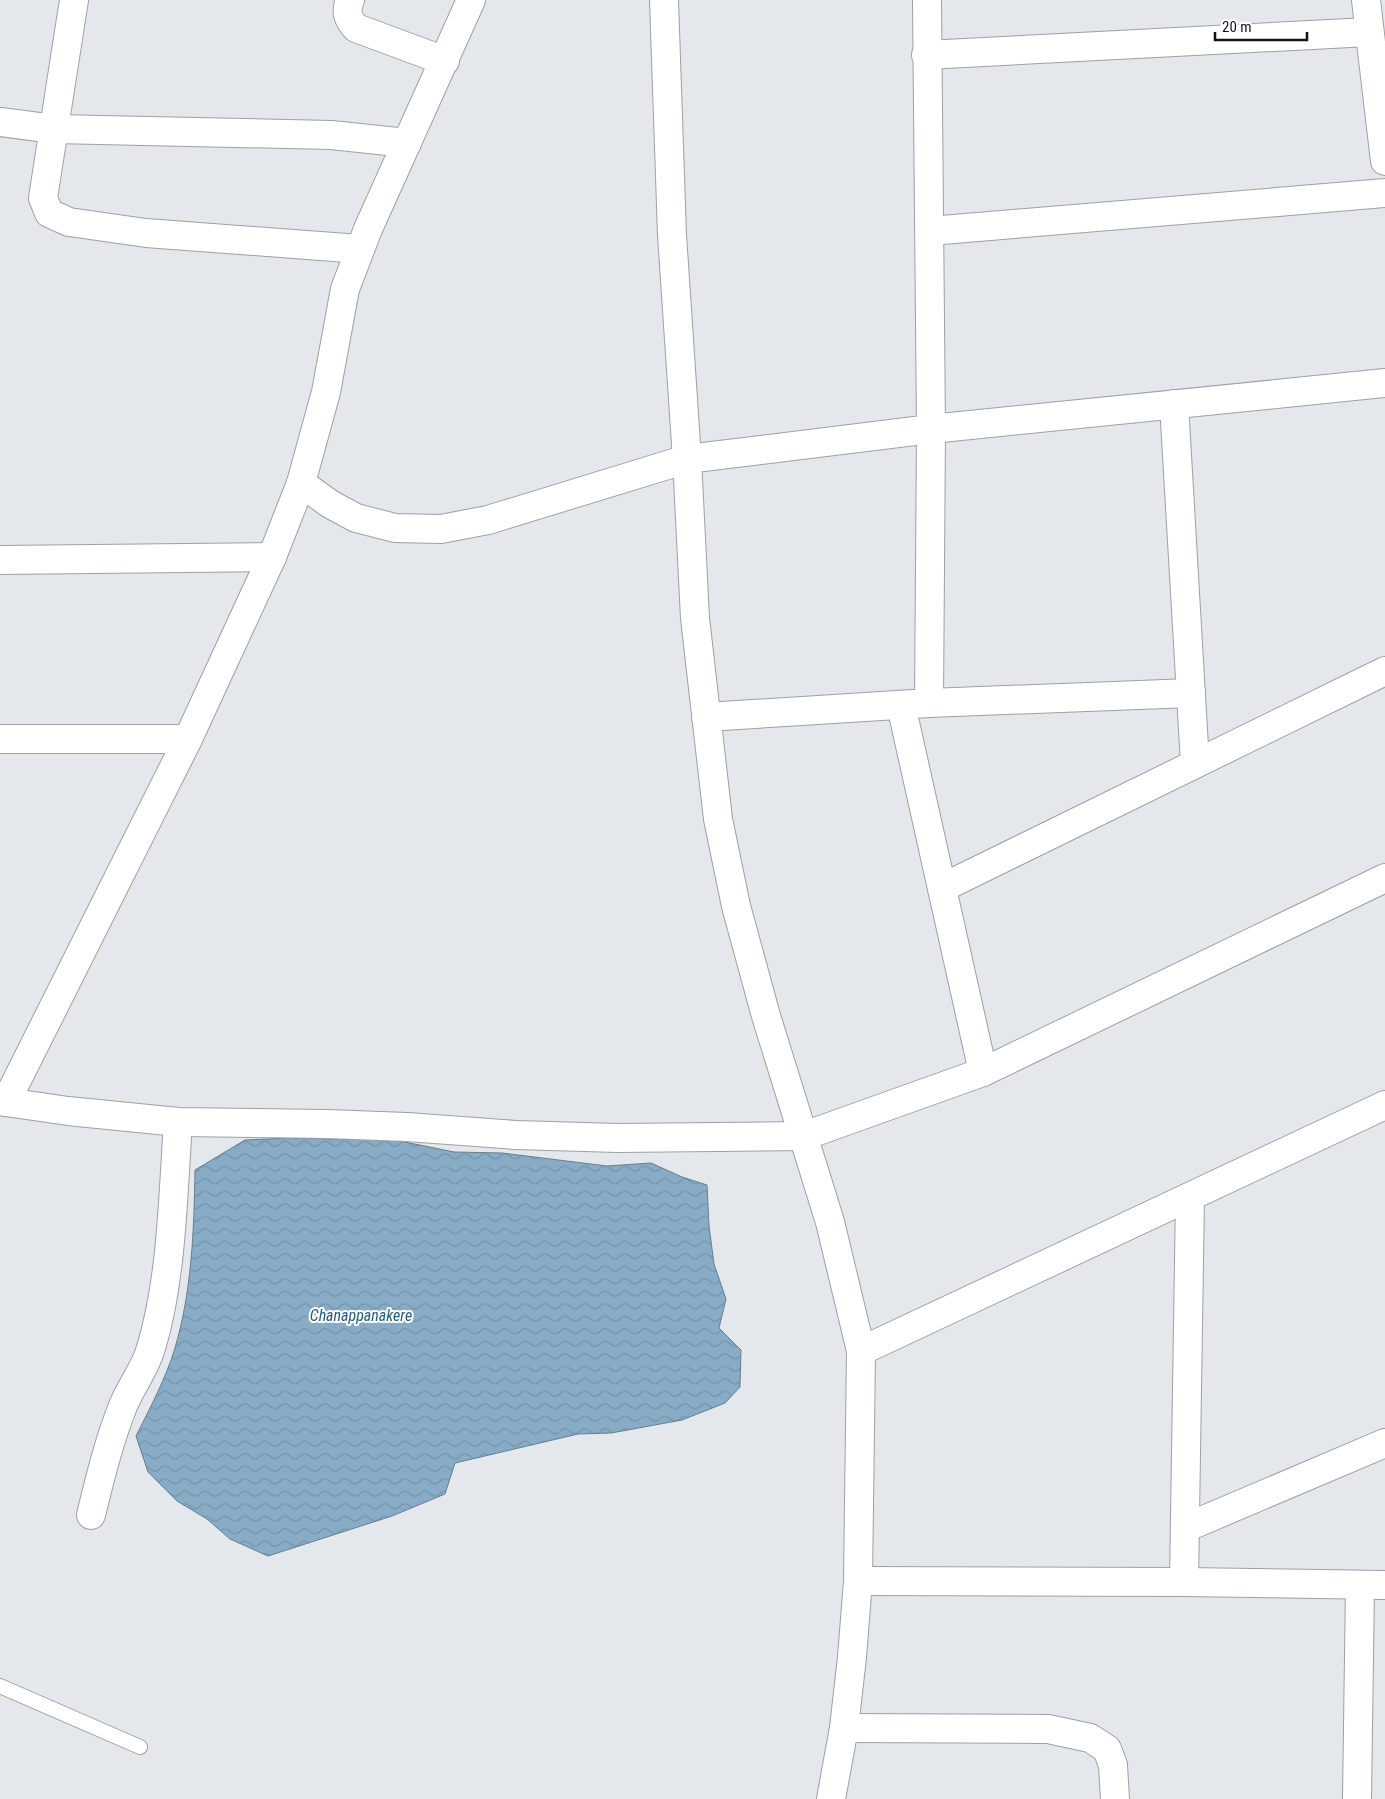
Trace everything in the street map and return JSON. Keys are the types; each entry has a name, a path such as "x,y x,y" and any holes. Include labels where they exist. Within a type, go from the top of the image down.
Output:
{"street":[{"path":"74,0 43,198 49,213 69,222 146,233 360,249"},
{"path":"350,0 346,13 356,28 445,61"},
{"path":"471,0 368,229 345,289 326,392 302,483 272,557 188,739 3,1102 68,1111 178,1122 327,1124 516,1135 618,1138 804,1136 983,1072 1385,878"},
{"path":"664,0 672,235 696,618 718,819 736,906 766,1016 830,1222 861,1351 858,1581 844,1728 831,1799"},
{"path":"927,0 926,55 930,231 931,429 929,704"},
{"path":"1366,0 1385,161"},
{"path":"926,55 1370,32"},
{"path":"0,122 54,129 290,133 407,143"},
{"path":"930,231 1385,193"},
{"path":"302,483 330,504 356,518 395,528 441,529 488,520 687,459 931,429 1385,383"},
{"path":"1174,404 1195,764"},
{"path":"0,560 272,557"},
{"path":"942,888 1385,671"},
{"path":"706,717 901,705 1191,693"},
{"path":"901,705 983,1072"},
{"path":"0,739 188,739"},
{"path":"861,1351 1385,1104"},
{"path":"91,1515 110,1443 124,1404 151,1349 162,1299 170,1237 178,1122"},
{"path":"1184,1582 1190,1197"},
{"path":"1185,1528 1385,1443"},
{"path":"858,1581 1184,1582 1372,1585 1357,1799"},
{"path":"844,1728 1048,1729 1090,1738 1107,1749 1113,1765 1115,1799"}],"lane":[{"path":"0,1686 140,1747"}],"water":[{"name":"Chanappanakere","path":"290,1138 395,1140 454,1152 502,1153 607,1166 651,1163 682,1177 707,1185 709,1226 714,1264 726,1299 719,1328 741,1350 740,1387 725,1403 682,1420 611,1433 578,1434 455,1463 445,1494 392,1516 268,1556 230,1539 207,1519 177,1501 148,1472 136,1436 167,1370 181,1326 191,1260 195,1170 245,1140"}]}
